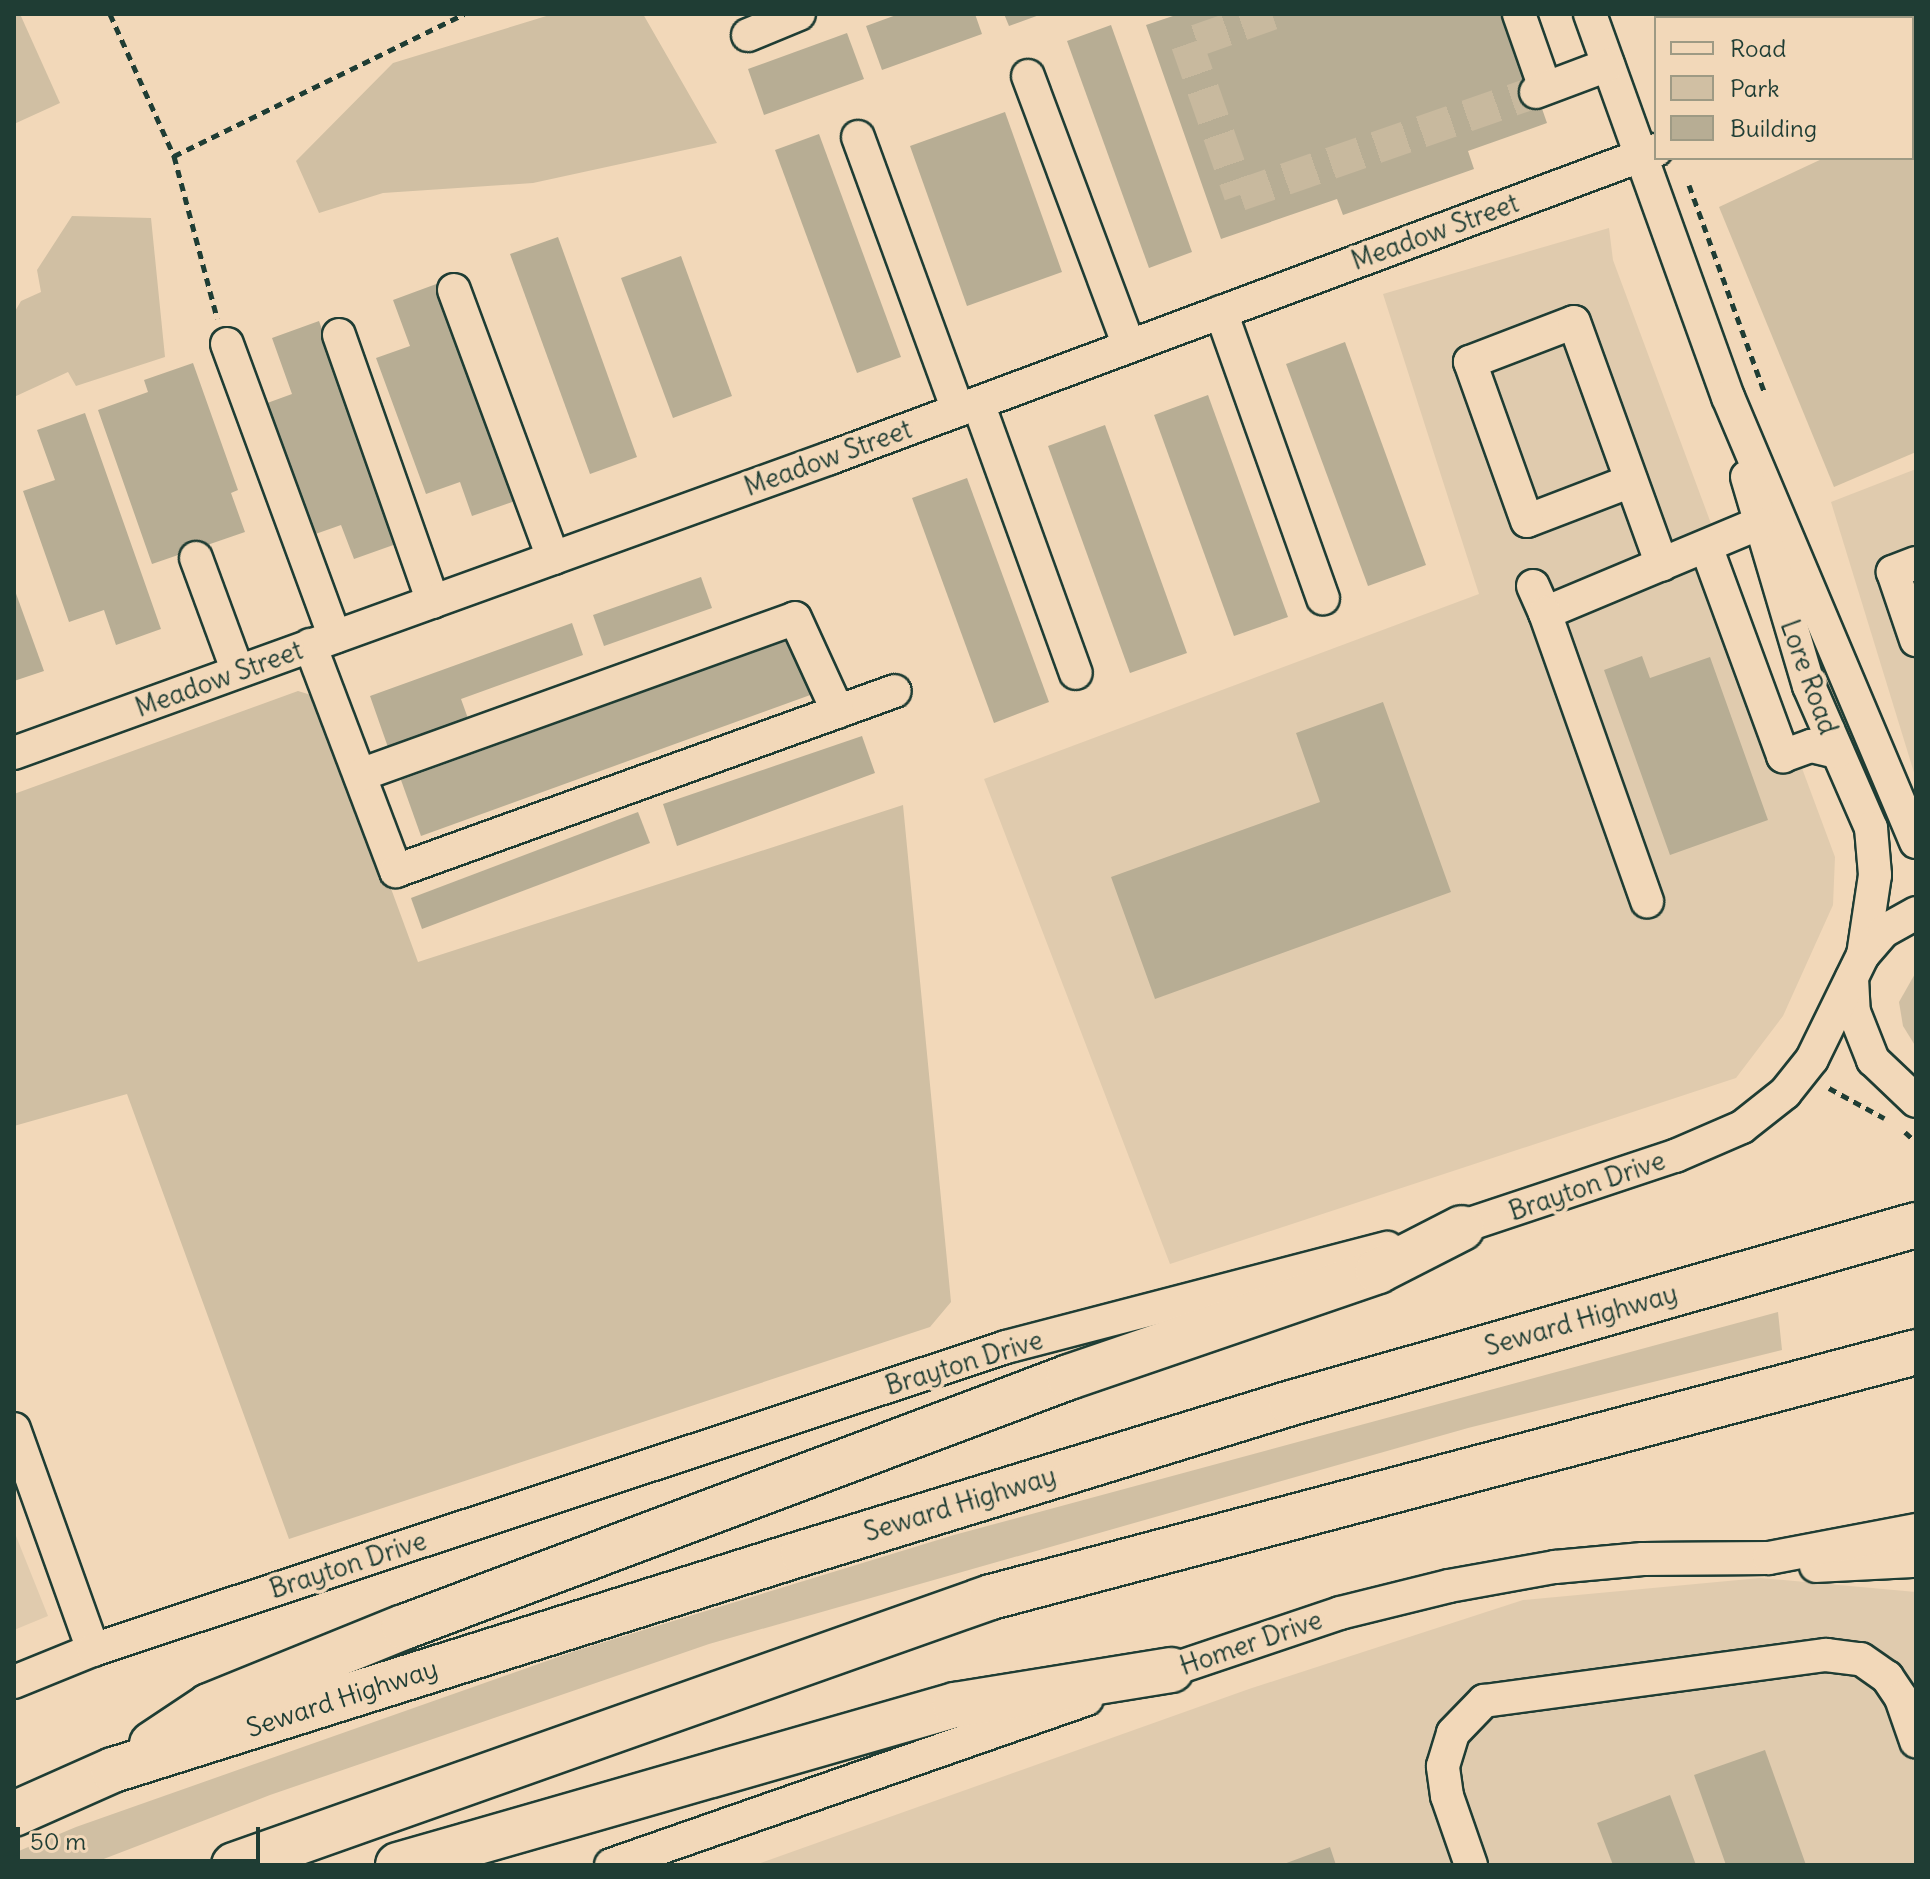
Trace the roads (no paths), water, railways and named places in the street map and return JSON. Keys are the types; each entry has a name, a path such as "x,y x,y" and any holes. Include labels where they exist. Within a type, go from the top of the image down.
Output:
{"highway":[{"name":"Seward Highway","path":"14,1814 113,1770 1276,1407 1916,1225"},
{"path":"113,1770 209,1706 390,1632 1054,1382 1378,1271 1462,1228"},
{"path":"234,1865 991,1597 1904,1356"},
{"path":"398,1865 955,1705 1171,1670"}],"street":[{"path":"748,35 799,14"},
{"path":"1519,14 1541,90 1608,65"},
{"name":"Lore Road","path":"1590,14 1608,65 1648,153 1728,397 1916,842"},
{"path":"1028,76 1129,346"},
{"path":"858,137 1076,673"},
{"name":"Meadow Street","path":"14,753 968,406 1648,153"},
{"path":"454,290 553,558"},
{"path":"1221,312 1323,598"},
{"path":"1631,481 1527,521 1470,362 1574,322 1662,565"},
{"path":"339,335 433,602"},
{"path":"227,344 323,641 360,775 396,871 895,691"},
{"name":"Lore Road","path":"1728,397 1758,524 1798,654 1874,845 1875,875 1857,967"},
{"path":"1647,901 1539,599 1662,565 1707,549 1758,524"},
{"path":"1707,549 1783,756 1811,746 1837,752"},
{"path":"196,558 238,672"},
{"path":"1916,563 1893,572 1916,640"},
{"path":"360,775 795,618 838,712"},
{"path":"1908,1114 1873,1060 1858,1028 1857,967 1884,931 1916,913"},
{"name":"Brayton Drive","path":"14,1682 93,1650 1006,1347 1462,1228 1689,1151 1742,1127 1785,1093 1812,1059 1857,967"},
{"path":"14,1429 93,1650"},
{"name":"Homer Drive","path":"611,1865 1340,1613 1495,1578 1643,1559 1769,1558 1916,1530"},
{"path":"1769,1558 1849,1567 1916,1561"},
{"path":"1471,1865 1447,1796 1443,1766 1453,1733 1484,1701 1535,1691 1826,1655 1861,1659 1887,1677 1912,1729"}],"tunnel":[{"path":"1272,14 1187,44 1240,195 1536,92"}]}
